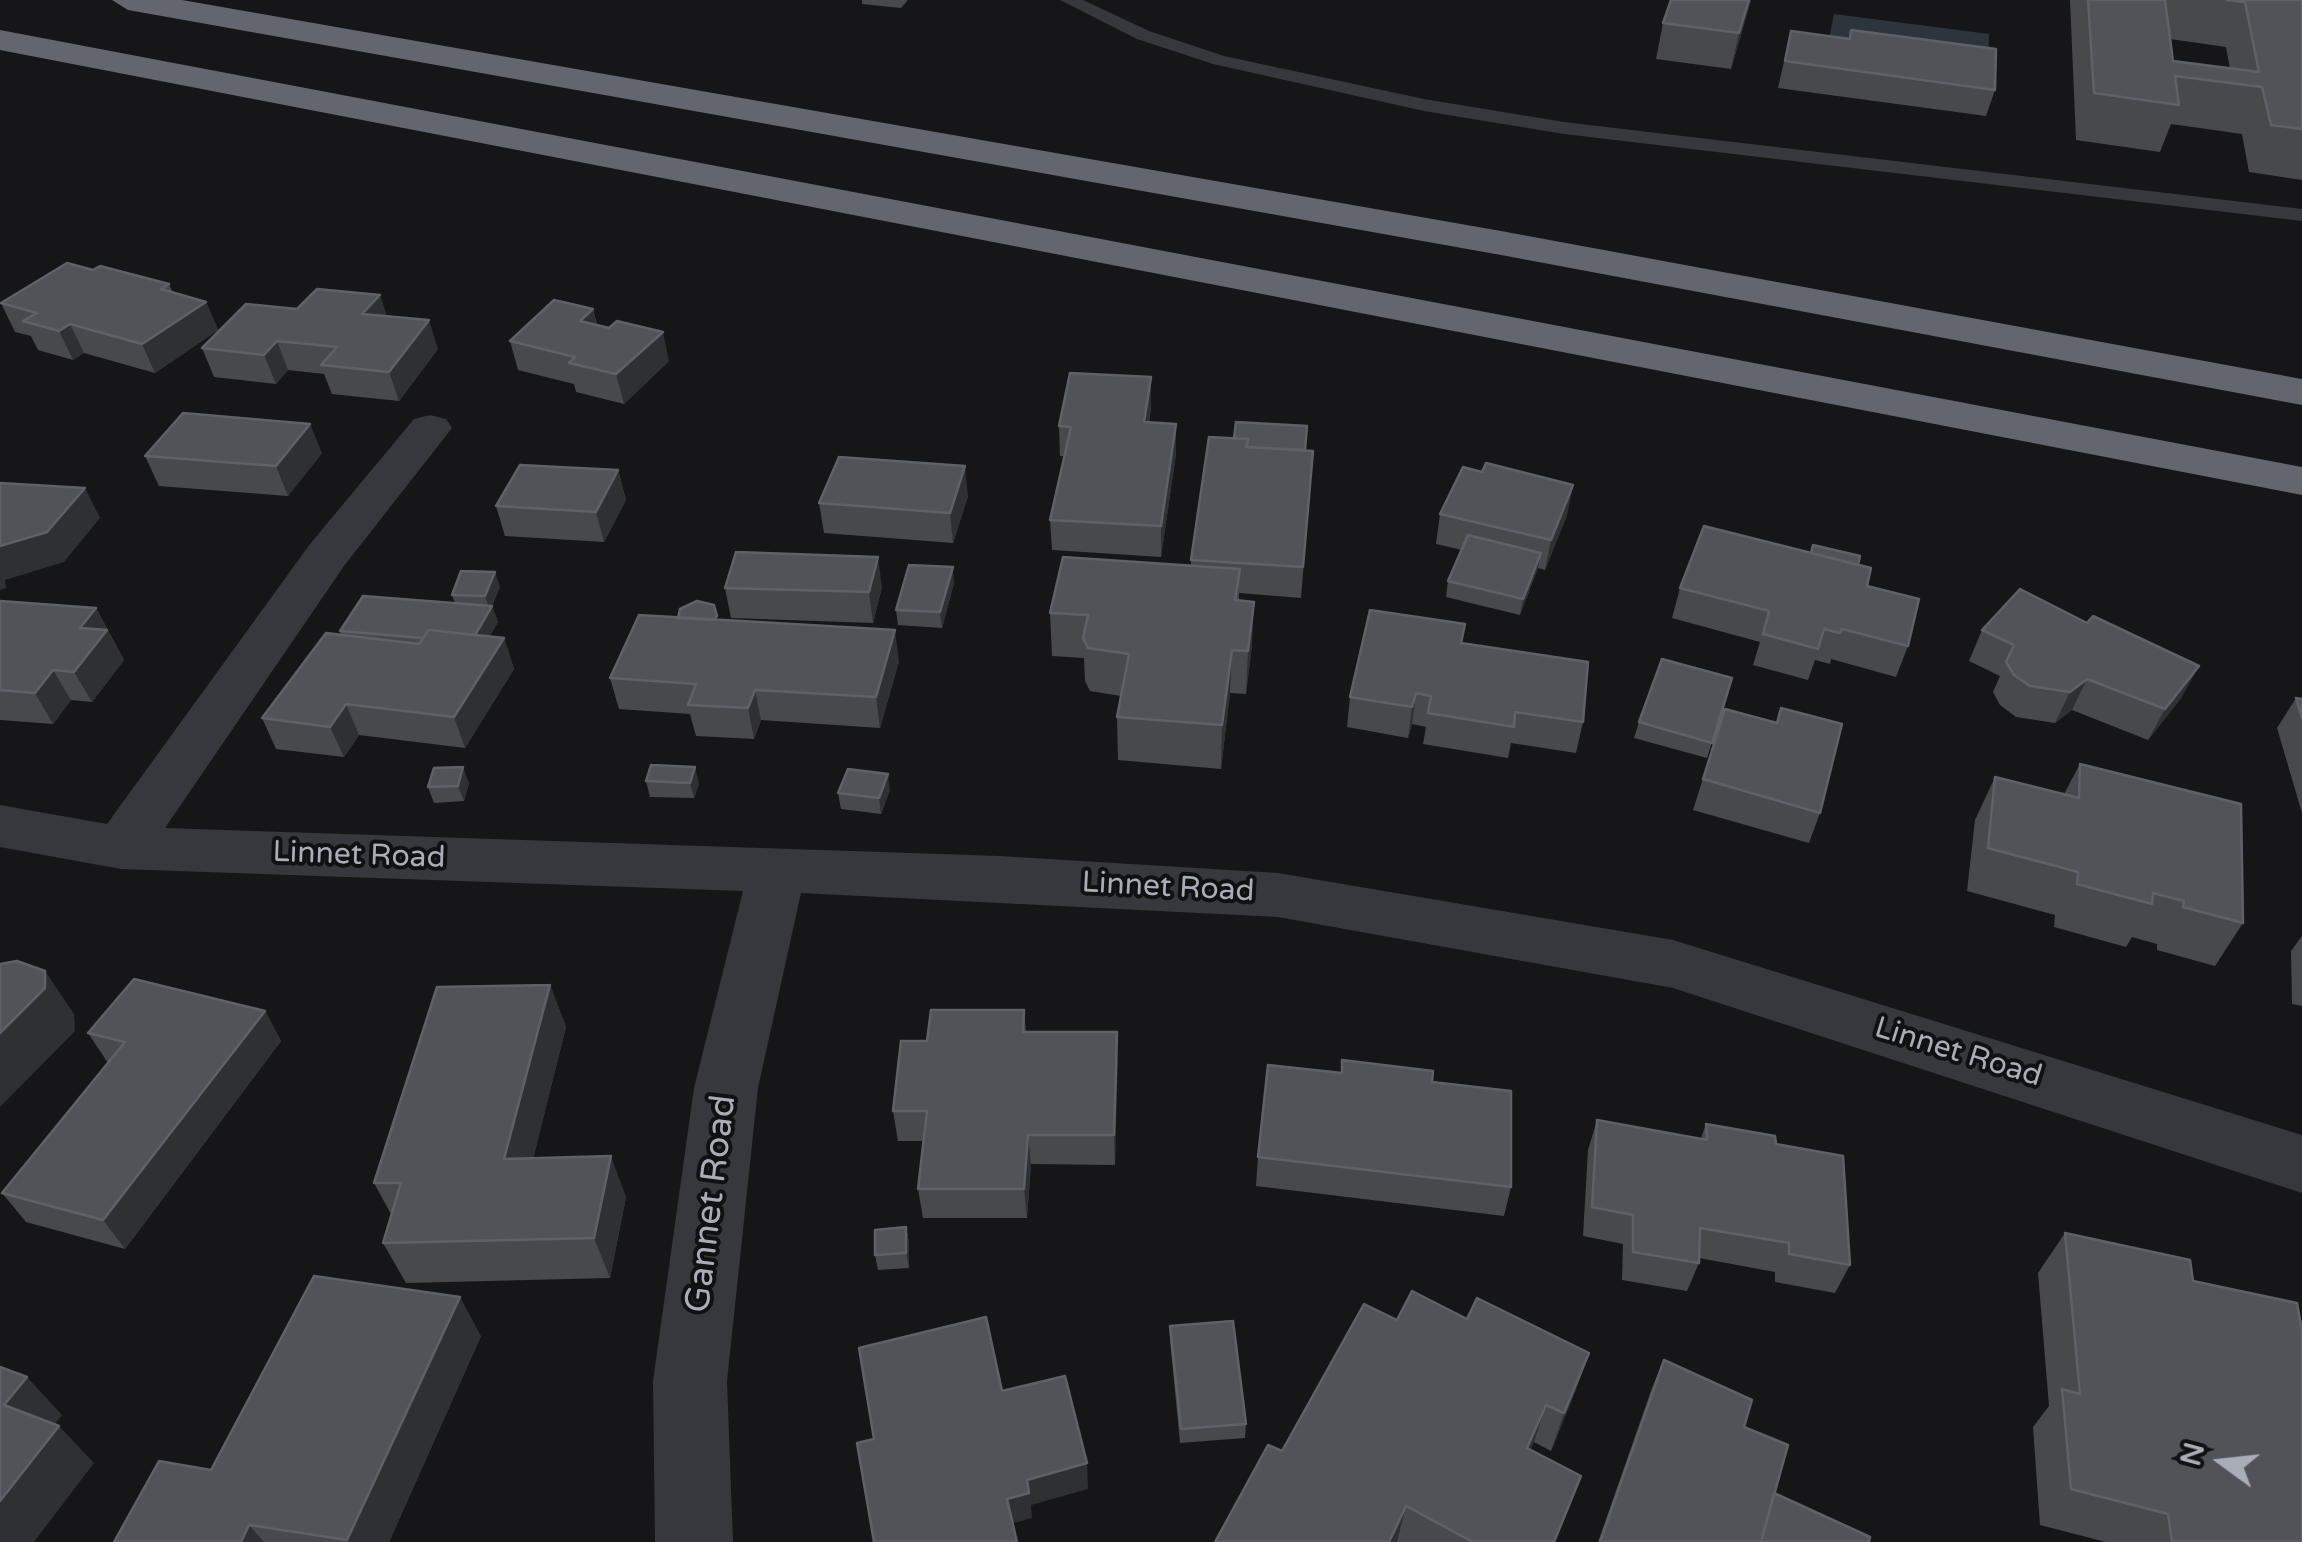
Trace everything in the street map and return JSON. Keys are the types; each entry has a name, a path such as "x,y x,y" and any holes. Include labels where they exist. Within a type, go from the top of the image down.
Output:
{"highway":[{"path":"128,0 1501,242 2302,392"},
{"path":"0,40 2302,481"}],"street":[{"path":"121,848 327,555 430,428"},
{"name":"Linnet Road","path":"0,826 121,848 1000,878 1278,895 1673,964 2302,1164"},
{"name":"Gannet Road","path":"694,1542 690,1381 726,1088 776,870"}],"lane":[{"path":"1069,0 1143,34 1219,60 1424,105 1564,128 2302,214"}],"shaded area":[{"path":"1834,14 1989,34 1988,64 1828,43"}],"building":[{"path":"1671,0 1749,0 1739,33 1663,23"},
{"path":"2088,0 2165,0 2173,61 2259,72 2245,2 2227,0 2302,0 2302,129 2271,125 2262,87 2175,76 2179,105 2094,93"},
{"path":"1851,30 1996,49 1995,90 1785,61 1791,31 1850,39"},
{"path":"67,263 93,270 100,266 169,284 161,289 206,302 142,344 70,324 59,331 23,321 37,313 1,303"},
{"path":"317,289 380,295 362,314 429,320 389,372 321,365 337,347 277,341 264,355 202,348 246,304 297,309"},
{"path":"554,300 593,309 580,321 609,328 617,321 663,332 616,374 569,363 575,357 510,341"},
{"path":"1070,373 1151,377 1144,422 1176,424 1161,526 1050,520 1071,427 1059,426"},
{"path":"183,413 310,424 276,466 145,456"},
{"path":"1236,422 1307,426 1305,450 1247,447 1248,439 1234,438"},
{"path":"1209,437 1248,439 1246,447 1313,451 1303,567 1191,560"},
{"path":"839,457 965,466 950,513 819,503"},
{"path":"1486,463 1573,485 1551,540 1440,514 1463,467 1482,472"},
{"path":"520,465 618,470 596,512 496,506"},
{"path":"0,483 85,488 47,532 0,546"},
{"path":"1704,526 1871,568 1867,586 1919,599 1908,646 1842,629 1840,633 1824,629 1818,649 1763,634 1769,611 1680,588"},
{"path":"1468,535 1541,553 1523,599 1448,581"},
{"path":"1813,545 1860,556 1858,565 1811,553"},
{"path":"736,552 878,557 869,592 725,588"},
{"path":"1063,557 1240,569 1235,600 1254,602 1248,651 1232,650 1222,725 1117,717 1129,654 1088,648 1083,638 1088,615 1050,613"},
{"path":"909,565 953,567 940,612 896,610"},
{"path":"461,571 495,572 485,596 452,595"},
{"path":"2020,589 2087,623 2093,616 2199,666 2165,709 2087,679 2070,692 2030,686 2014,675 2006,662 2014,645 1982,630"},
{"path":"363,596 492,606 475,635 429,630 423,638 340,631"},
{"path":"0,601 96,608 80,628 107,630 74,672 53,670 35,693 0,690"},
{"path":"697,601 714,605 717,616 713,620 678,618 680,609"},
{"path":"1370,610 1465,624 1461,643 1588,662 1583,722 1515,712 1514,727 1428,713 1431,696 1416,693 1412,707 1350,697"},
{"path":"639,615 895,630 876,697 755,690 748,708 688,705 696,684 610,678"},
{"path":"429,630 504,638 454,717 346,704 330,727 262,718 326,633 419,644"},
{"path":"1662,659 1732,678 1712,743 1639,722"},
{"path":"1781,708 1842,724 1820,813 1703,779 1725,709 1777,723"},
{"path":"2080,764 2241,804 2243,923 2183,907 2184,901 2153,893 2152,904 2077,884 2078,872 1988,848 1995,777 2079,798"},
{"path":"651,765 695,767 690,783 646,781"},
{"path":"463,767 458,786 428,787 434,768"},
{"path":"848,769 888,774 879,798 838,793"},
{"path":"17,961 45,971 45,988 0,1033 0,964"},
{"path":"134,979 265,1011 103,1220 2,1193 125,1042 88,1033"},
{"path":"550,985 504,1159 611,1156 594,1238 383,1243 401,1183 374,1183 437,987"},
{"path":"931,1010 1024,1010 1023,1032 1117,1032 1114,1135 1028,1135 1024,1189 918,1189 927,1111 893,1111 901,1041 927,1041"},
{"path":"1342,1060 1433,1071 1432,1082 1511,1091 1511,1187 1258,1157 1268,1065 1342,1073"},
{"path":"1597,1120 1707,1140 1706,1124 1775,1136 1776,1144 1843,1156 1850,1265 1789,1254 1789,1243 1700,1228 1699,1263 1633,1252 1633,1215 1592,1207"},
{"path":"906,1227 906,1253 875,1255 875,1230"},
{"path":"2065,1233 2190,1260 2193,1281 2297,1303 2302,1331 2302,1542 2172,1542 2168,1514 2071,1489 2062,1389 2080,1394"},
{"path":"314,1276 460,1297 347,1540 249,1525 241,1542 114,1542 159,1461 211,1470"},
{"path":"1412,1291 1467,1319 1477,1298 1589,1353 1564,1413 1546,1405 1527,1448 1581,1476 1554,1542 1473,1542 1406,1506 1389,1542 1215,1542 1268,1445 1282,1451 1364,1304 1397,1320"},
{"path":"986,1317 1002,1391 1065,1376 1087,1463 1027,1480 1029,1493 1007,1499 1017,1542 874,1542 857,1443 874,1439 859,1348"},
{"path":"1233,1321 1246,1424 1181,1429 1170,1326"},
{"path":"1664,1360 1752,1400 1744,1427 1788,1445 1761,1542 1600,1542"},
{"path":"0,1367 27,1377 4,1405 59,1426 0,1501"},
{"path":"1774,1493 1870,1537 1869,1542 1761,1542"}]}
